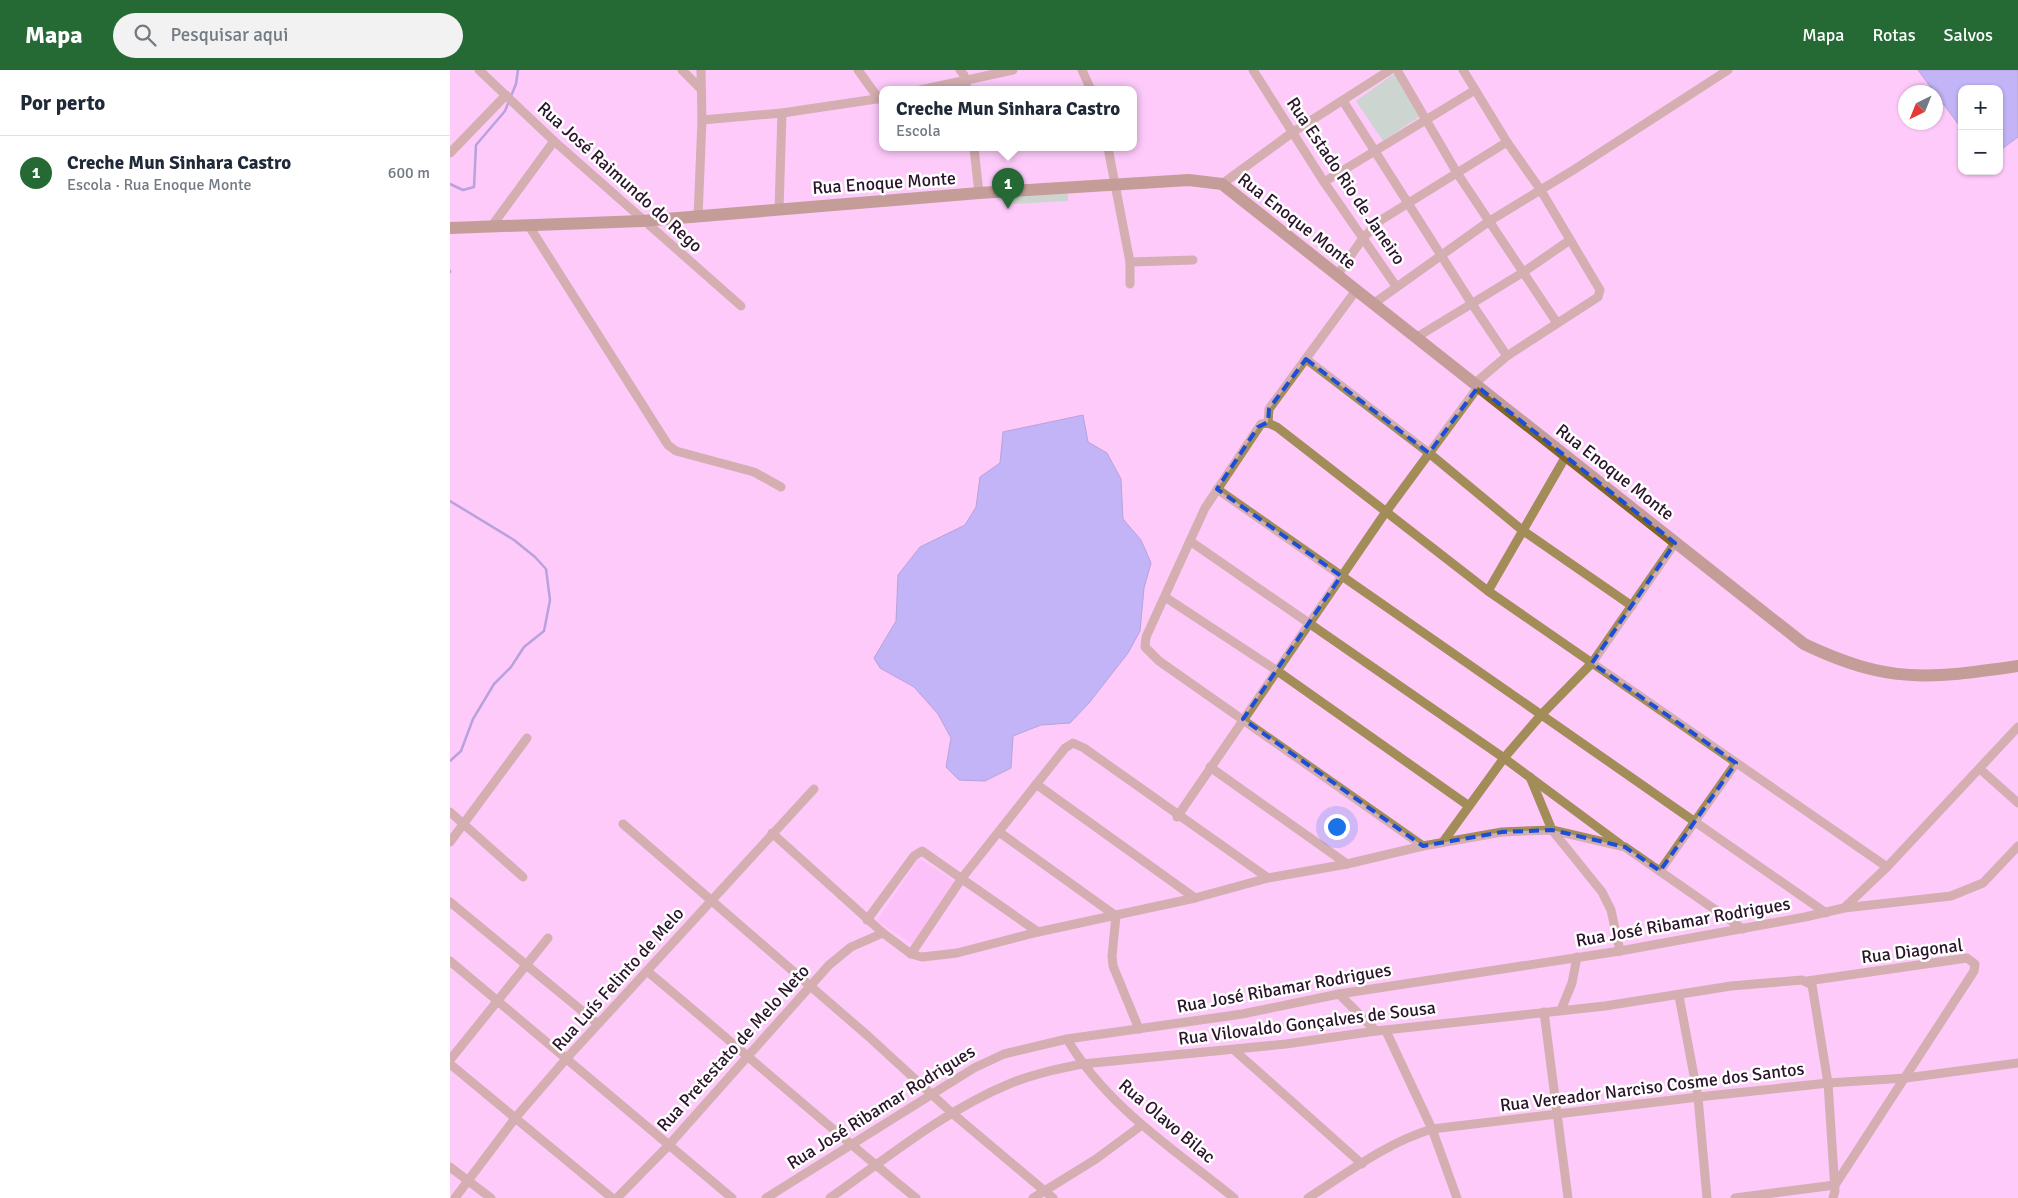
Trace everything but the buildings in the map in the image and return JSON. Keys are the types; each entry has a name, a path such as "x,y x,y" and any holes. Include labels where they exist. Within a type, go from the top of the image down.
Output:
{"main road":[{"name":"Rua Enoque Monte","path":"450,228 642,221 979,193 1115,184 1189,180 1222,184 1794,636 1839,660 1883,673 1928,677 2018,666"}],"street":[{"name":"Rua José Raimundo do Rego","path":"479,70 554,142 741,306"},
{"path":"682,70 700,88"},
{"path":"698,217 702,120 700,70"},
{"path":"858,70 879,96"},
{"path":"960,70 966,86 1013,70"},
{"path":"1082,70 1089,86"},
{"name":"Rua Estado Rio de Janeiro","path":"1253,70 1324,182 1396,286"},
{"path":"1222,184 1293,132 1390,70"},
{"path":"1397,70 1456,173 1557,322"},
{"path":"1178,817 1276,670 1476,386 1507,356 1600,294 1599,284 1463,70"},
{"path":"1373,304 1488,222 1728,70"},
{"path":"1324,182 1426,118 1475,90"},
{"path":"450,153 506,95"},
{"path":"702,120 782,112 879,98"},
{"path":"1343,101 1373,151 1507,356"},
{"path":"780,209 782,112"},
{"path":"491,227 554,142"},
{"path":"1338,274 1364,238 1381,220 1507,142"},
{"path":"974,151 979,193"},
{"path":"1109,151 1130,262 1130,284"},
{"path":"528,226 668,445 676,451 759,474 781,487"},
{"path":"1417,337 1522,273 1570,240"},
{"path":"1130,262 1193,260"},
{"path":"1268,423 1269,409 1356,289"},
{"path":"1306,359 1429,453 1522,530 1632,606"},
{"path":"1422,846 1145,647 1146,637 1190,541 1217,489 1258,426 1268,423 1277,427 1488,591 1887,867"},
{"path":"1488,591 1566,456"},
{"path":"1217,489 1826,913"},
{"path":"1190,541 1504,758 1624,847 1743,929"},
{"path":"1443,842 1504,758 1541,715 1592,663 1675,543"},
{"path":"1165,597 1276,670 1469,806"},
{"path":"1844,908 1887,867 2018,727"},
{"path":"450,842 527,738"},
{"path":"911,954 962,878 1069,744 1077,744 1178,817 1268,878"},
{"path":"1660,871 1736,763"},
{"path":"1210,768 1347,864"},
{"path":"1980,769 2018,803"},
{"path":"1530,777 1552,830 1602,892 1611,910 1620,951"},
{"path":"1036,784 1195,898"},
{"name":"Rua Luís Felinto de Melo","path":"455,1198 516,1117 566,1059 814,789"},
{"path":"450,812 523,877"},
{"path":"623,824 933,1094 952,1113 1053,1198"},
{"path":"772,833 867,920 911,954 922,956 957,953 1038,932 1195,898 1268,878 1347,864 1422,846 1502,832 1552,830 1624,847"},
{"path":"999,832 1116,916"},
{"name":"Rua José Ribamar Rodrigues","path":"766,1198 993,1058 1067,1039 1251,1012 1339,994 1620,951 1743,929 1844,908 1951,896 1983,882 2018,846"},
{"path":"867,920 919,851 930,854 1038,932"},
{"path":"450,902 598,1024"},
{"path":"1116,916 1112,948 1113,966 1139,1029"},
{"name":"Rua Pretestato de Melo Neto","path":"617,1198 668,1146 839,956 862,941 883,933"},
{"path":"450,1060 548,938"},
{"path":"1561,1010 1572,983 1577,957"},
{"name":"Rua Diagonal","path":"1807,981 1970,958 1975,964 1974,971 1906,1078"},
{"path":"450,961 732,1198"},
{"path":"647,971 748,1055 850,1145 916,1198"},
{"name":"Rua Vilovaldo Gonçalves de Sousa","path":"830,1198 952,1113 1010,1083 1082,1064 1234,1050 1376,1031 1679,996 1780,980 1807,981"},
{"path":"1807,981 1812,985 1814,994 1828,1083 1834,1185 1833,1198"},
{"path":"1339,994 1376,1031"},
{"path":"1679,996 1698,1097 1707,1198"},
{"path":"1544,1012 1568,1198"},
{"path":"1386,1031 1432,1129 1457,1198"},
{"name":"Rua Olavo Bilac","path":"1067,1039 1082,1064 1106,1092 1142,1125 1234,1198"},
{"path":"1234,1050 1362,1164"},
{"name":"Rua Vereador Narciso Cosme dos Santos","path":"1308,1198 1404,1139 1432,1129 1828,1083 1906,1078 2018,1063"},
{"path":"450,1064 612,1198"},
{"path":"1735,1198 1834,1185 1906,1078"},
{"path":"1033,1198 1096,1159 1142,1125"},
{"path":"450,1167 491,1198"}],"highlighted area":[{"path":"1306,359 1429,453 1478,387 1675,543 1592,663 1736,763 1660,871 1625,847 1552,830 1502,832 1423,846 1243,719 1341,576 1217,489 1258,427 1268,422 1269,409"}],"shaded area":[{"path":"919,858 954,881 913,944 877,921"}],"green space":[{"path":"1395,73 1422,115 1383,141 1356,101"},
{"path":"1068,191 1068,201 1013,204 1012,196"}],"water":[{"path":"1918,70 2018,70 2018,137 2003,148 2003,85 1958,85 1958,124 1943,104 1943,85 1929,85"},
{"path":"1083,415 1088,442 1107,453 1121,479 1123,519 1141,540 1151,563 1144,588 1140,631 1128,653 1089,703 1070,723 1041,725 1013,736 1011,768 985,781 959,780 946,767 951,738 938,714 914,687 880,668 874,658 896,621 898,575 920,547 965,525 976,507 980,477 1000,463 1003,432"}],"waterway":[{"path":"511,96 516,84 518,70"},
{"path":"450,184 463,190 474,187 476,145 505,111 509,101"},
{"path":"450,501 514,540 535,557 546,569 550,600 544,631 524,647 511,667 494,684 473,719 461,751 450,761"}],"place":[{"name":"Creche Mun Sinhara Castro","path":"1008,209"}]}
